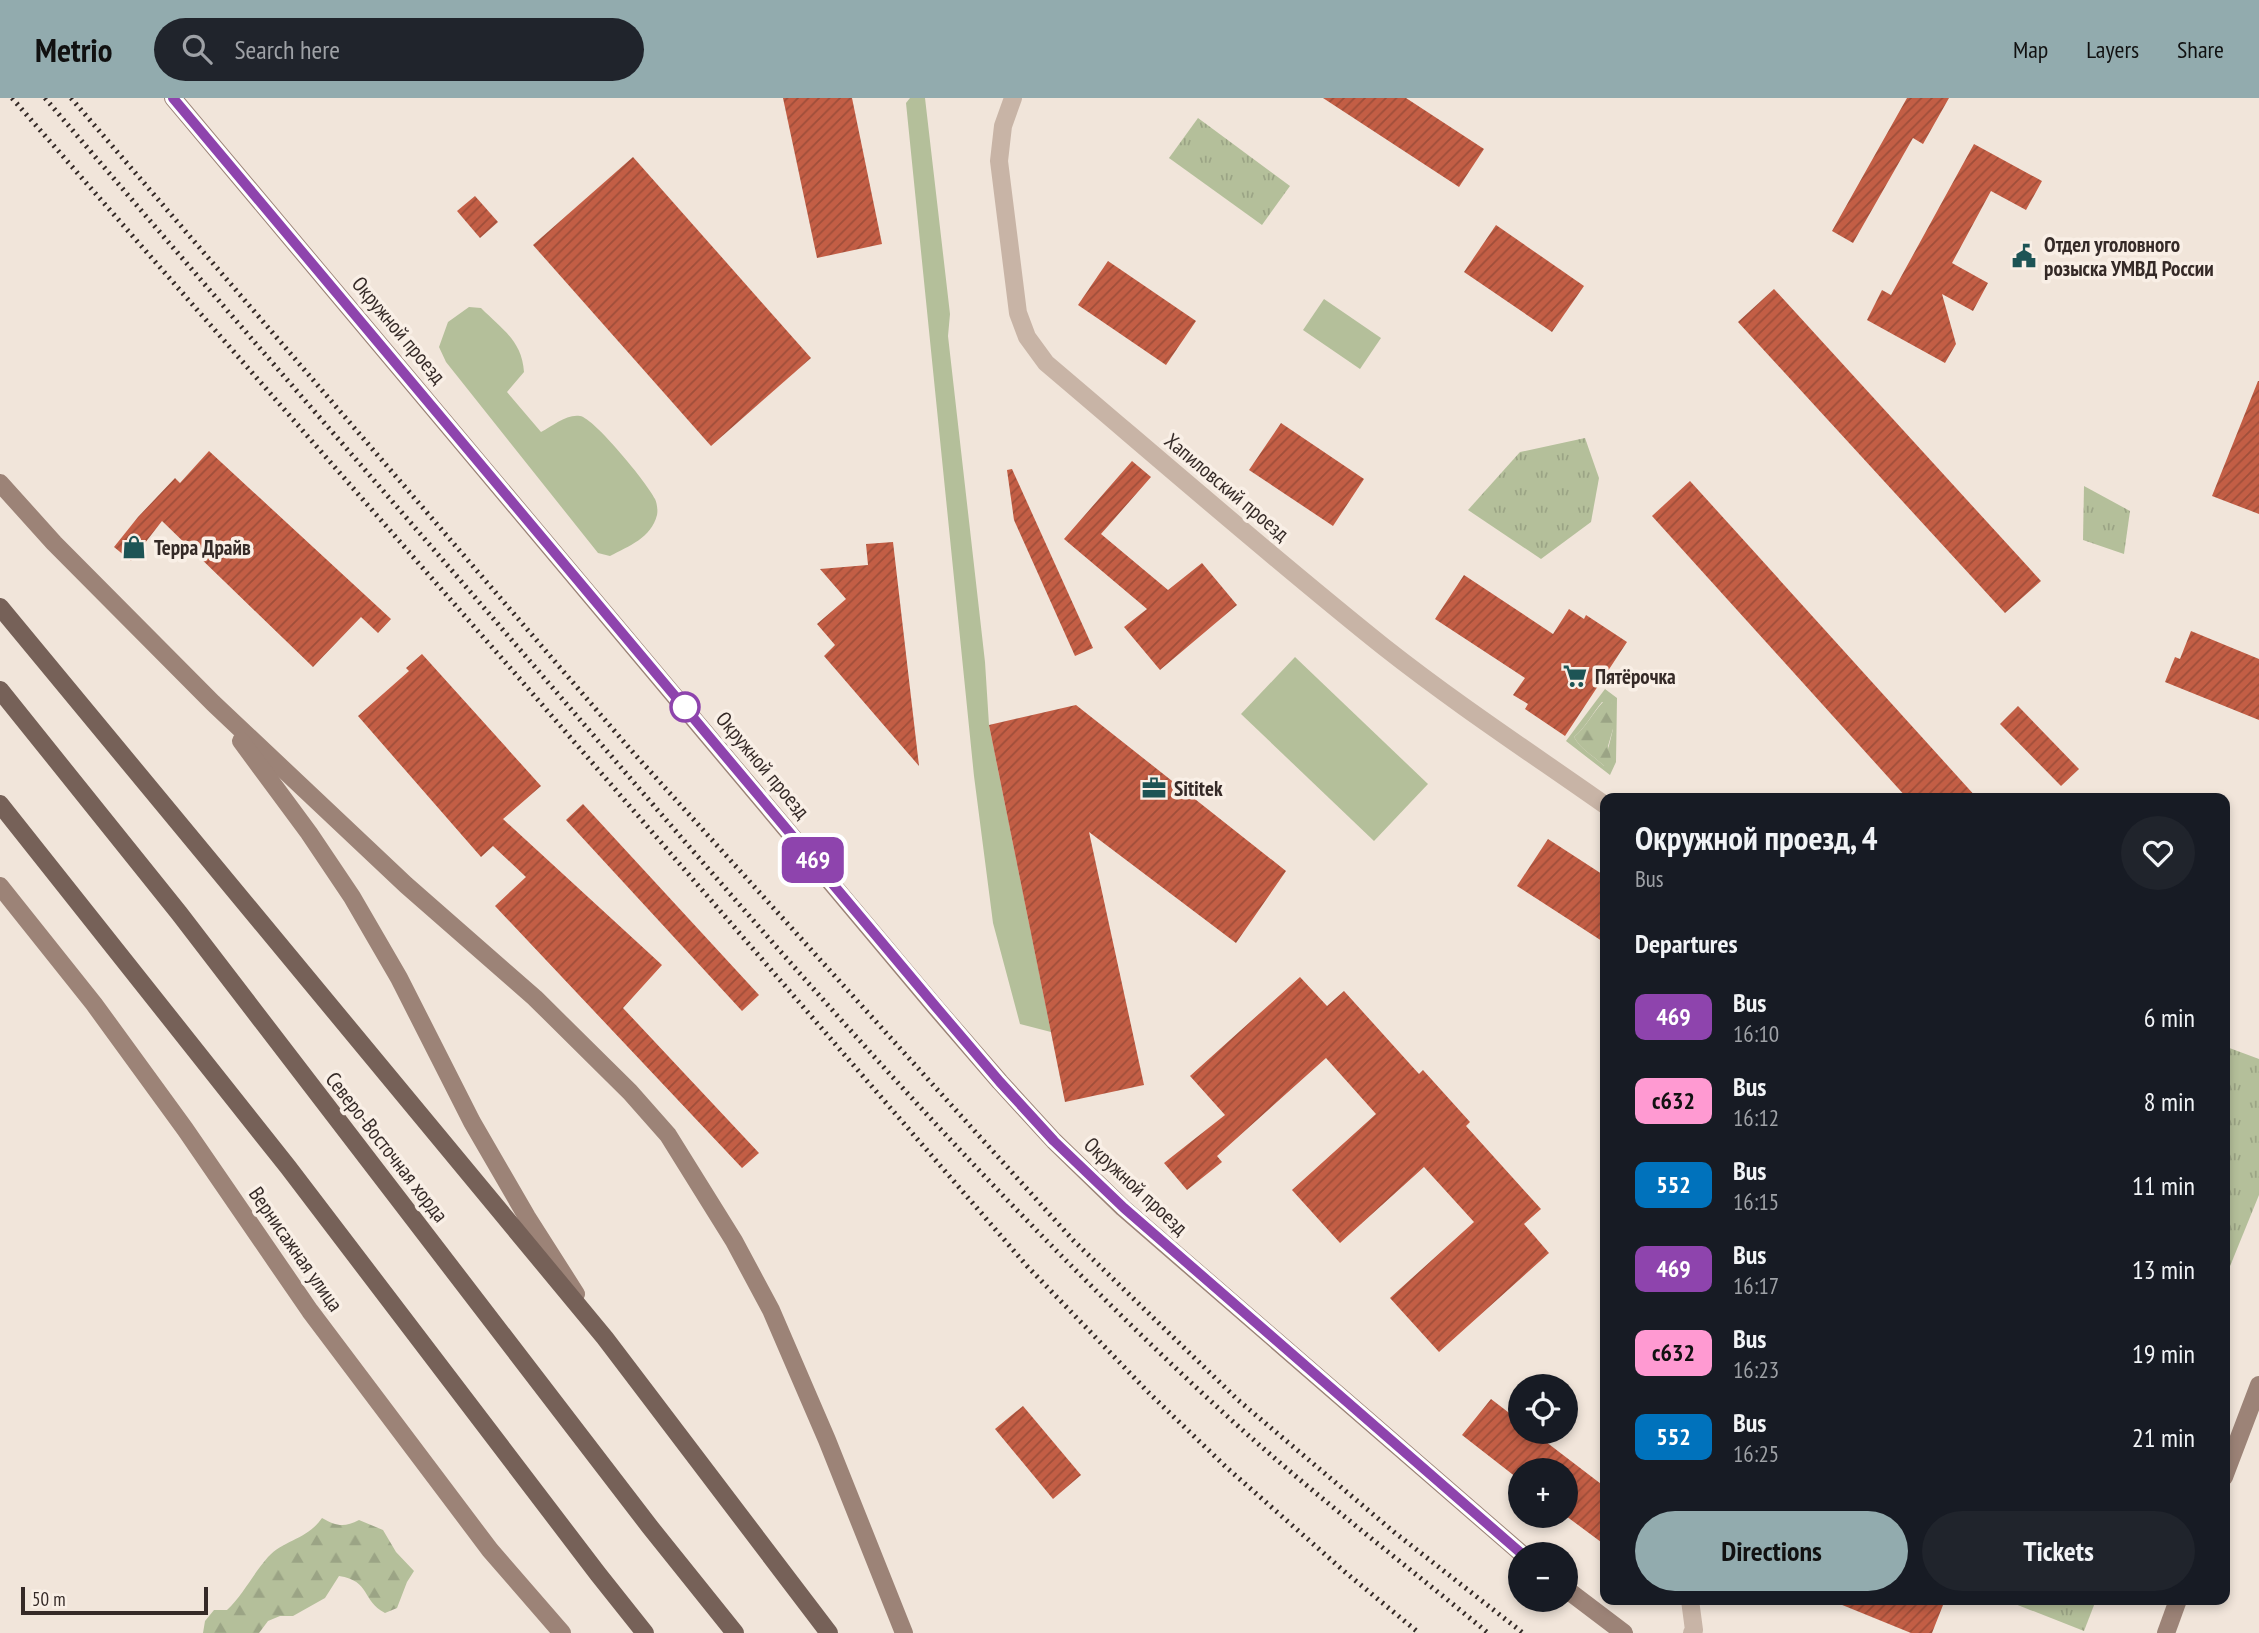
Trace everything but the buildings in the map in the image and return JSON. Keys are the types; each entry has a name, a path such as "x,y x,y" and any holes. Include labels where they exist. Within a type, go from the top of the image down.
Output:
{"main road":[{"path":"0,607 605,1338 829,1633"},
{"name":"Северо-Восточная хорда","path":"0,690 178,913 650,1527 735,1633"},
{"path":"0,804 288,1167 645,1633"},
{"path":"598,1574 637,1633"}],"street":[{"name":"Окружной проезд","path":"173,98 936,1007 1054,1141 1124,1208 1508,1542"},
{"name":"Хапиловский проезд","path":"1013,98 1003,127 999,161 1018,313 1027,337 1046,363 1226,517 1385,647 1600,801"},
{"path":"0,483 54,543 213,703 406,886 535,998 630,1092 668,1135 734,1241 771,1310 827,1440 904,1633"},
{"path":"213,703 309,833 352,897 399,978 486,1146 527,1217 605,1338"},
{"name":"Вернисажная улица","path":"0,886 94,1004 178,1119 310,1311 490,1550 562,1633"},
{"path":"2230,1461 2259,1385"},
{"path":"1578,1598 1623,1633"},
{"path":"1691,1605 1694,1629 1692,1633"},
{"path":"2166,1633 2176,1605"}],"green space":[{"path":"910,98 925,98 950,314 948,336 985,662 989,725 1051,1032 1020,1024 993,923 974,776 906,103"},
{"path":"1198,118 1290,186 1262,225 1169,158"},
{"path":"1324,299 1381,338 1360,369 1303,330"},
{"path":"469,307 481,308 515,344 524,372 507,392 541,432 565,419 580,416 608,439 642,480 655,499 657,513 650,530 632,545 610,556 598,553 446,362 439,347 448,322"},
{"path":"1585,438 1599,478 1591,522 1541,559 1468,510 1520,452"},
{"path":"2084,486 2130,511 2124,554 2083,540"},
{"path":"1295,657 1428,784 1374,841 1241,714"},
{"path":"1605,689 1617,698 1616,762 1610,775 1566,741","holes":["1602,702 1611,702 1613,729 1604,766 1574,737"]},
{"path":"1611,701 1614,711 1613,729 1608,746 1612,763 1604,766 1574,737 1603,702"},
{"path":"2230,1048 2259,1059 2259,1195 2230,1266"},
{"path":"322,1518 340,1525 359,1520 383,1530 396,1552 414,1571 397,1608 385,1613 377,1608 361,1586 349,1578 339,1576 325,1598 293,1616 280,1616 268,1621 259,1633 203,1633 205,1621 214,1610 227,1610 268,1557 310,1531"},
{"path":"2018,1605 2094,1605 2084,1631"}],"railway":[{"path":"12,98 519,678 1027,1266 1148,1392 1226,1467 1419,1633"},
{"path":"45,98 723,886 885,1069 968,1158 1138,1332 1227,1416 1323,1499 1488,1633"},
{"path":"71,98 630,749 1073,1240 1238,1400 1394,1532 1523,1633"}],"bus line":[{"name":"469","path":"173,98 936,1007 1054,1141 1124,1208 1508,1543"}],"place":[{"name":"Отдел уголовного розыска УМВД России","path":"2024,256"},
{"name":"Терра Драйв","path":"134,547"},
{"name":"Пятёрочка","path":"1575,676"},
{"name":"Sititek","path":"1154,788"}]}
